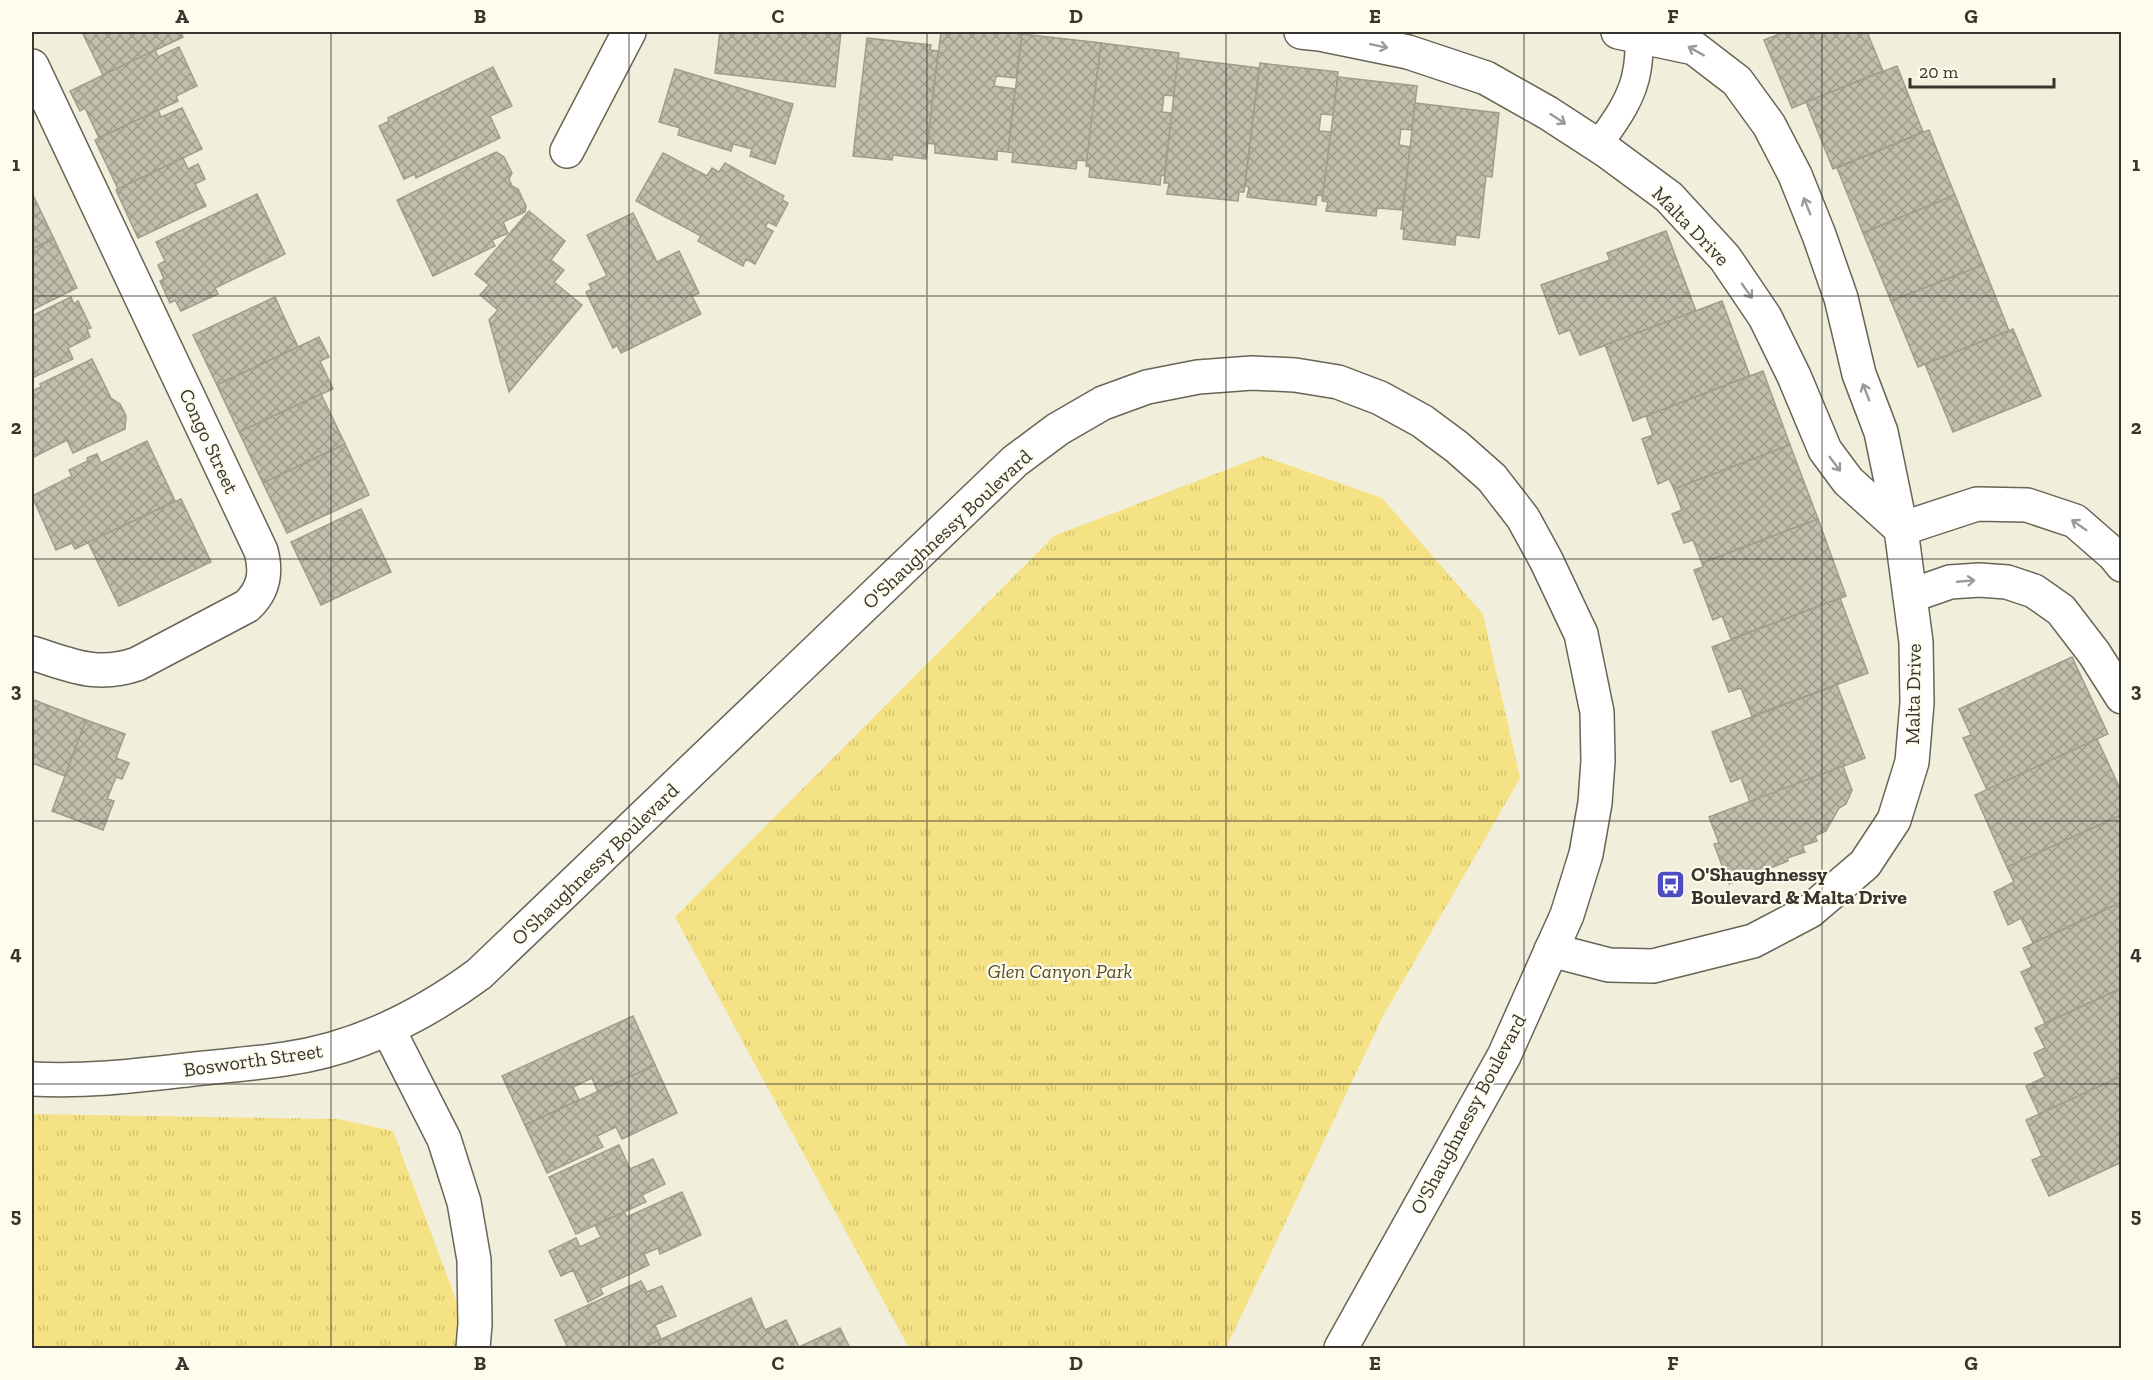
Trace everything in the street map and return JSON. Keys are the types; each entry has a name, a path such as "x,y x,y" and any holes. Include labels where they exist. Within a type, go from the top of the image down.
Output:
{"street":[{"path":"567,151 629,32"},
{"name":"Malta Drive","path":"1301,32 1408,52 1486,78 1598,145 1669,198 1725,258 1765,317 1794,376 1825,450 1848,481 1901,529"},
{"name":"Malta Drive","path":"1551,950 1609,965 1653,966 1753,941 1810,911 1865,864 1894,820 1912,762 1917,703 1916,642 1901,529 1881,432 1859,374 1841,298 1819,235 1795,175 1769,124 1737,81 1694,48 1629,34"},
{"name":"Congo Street","path":"32,66 261,551 264,570 260,591 247,606 137,664 121,669 90,670 32,654"},
{"name":"O'Shaughnessy Boulevard","path":"388,1029 447,998 479,974 1015,461 1058,429 1103,403 1147,387 1198,377 1252,373 1295,375 1338,382 1380,398 1422,421 1457,447 1492,478 1523,518 1581,634 1596,712 1598,761 1595,803 1586,854 1567,915 1504,1056 1341,1348"},
{"path":"1901,529 1977,504 2027,505 2075,521 2114,555 2121,565"},
{"path":"1910,597 1950,582 1979,580 2007,582 2034,591 2061,610 2094,653 2121,698"},
{"path":"388,1029 444,1138 464,1202 474,1260 473,1348"},
{"name":"Bosworth Street","path":"32,1079 65,1081 111,1079 287,1059 339,1047 388,1029"}],"lane":[{"path":"1598,145 1615,122 1637,72 1629,34"}],"green space":[{"name":"Glen Canyon Park","path":"1262,456 1382,498 1483,614 1520,778 1383,1016 1226,1348 909,1348 675,917 1054,536"},
{"path":"32,1114 338,1119 393,1131 474,1348 32,1348"}],"building":[{"path":"82,32 181,32 183,37 103,75"},
{"path":"720,32 841,32 835,87 715,73"},
{"path":"941,32 1022,34 1016,78 996,76 994,86 1015,89 1008,152 997,151 997,160 935,153 935,144 927,143"},
{"path":"1785,32 1867,32 1883,71 1792,108 1764,40"},
{"path":"1022,34 1101,43 1087,161 1077,160 1076,169 1012,162 1013,153 1008,152"},
{"path":"867,38 931,45 930,50 938,51 926,159 893,155 892,160 853,156"},
{"path":"1101,43 1179,53 1174,96 1164,95 1162,112 1172,113 1164,176 1161,175 1160,185 1089,177 1090,167 1086,166"},
{"path":"179,47 197,86 176,96 178,101 99,138 85,108 80,111 70,91 155,50 158,57"},
{"path":"1178,58 1259,68 1244,192 1239,192 1238,201 1167,194 1169,183 1164,183"},
{"path":"1260,63 1338,72 1333,115 1321,114 1319,131 1331,132 1323,196 1317,195 1316,205 1247,197 1249,187 1245,186"},
{"path":"1897,66 1923,132 1833,169 1806,102"},
{"path":"493,67 512,106 490,116 500,138 416,178 415,174 404,179 379,126 389,121 388,118"},
{"path":"675,69 793,104 775,164 750,156 752,149 733,144 731,151 678,135 680,128 659,122"},
{"path":"1338,77 1417,86 1412,130 1401,129 1399,145 1411,147 1402,210 1377,208 1376,216 1326,211 1328,202 1322,201"},
{"path":"1415,103 1499,113 1492,177 1486,176 1479,238 1456,235 1455,245 1403,239 1404,229 1401,229"},
{"path":"182,108 202,149 118,189 95,140 158,110 161,117"},
{"path":"1929,130 1955,195 1863,233 1837,168"},
{"path":"496,152 504,157 512,173 509,179 512,186 518,189 526,206 525,212 503,222 508,233 492,240 495,246 433,276 397,200"},
{"path":"663,153 707,176 712,168 719,172 725,163 784,196 782,200 788,203 776,226 768,222 765,227 773,231 755,264 746,259 743,266 698,241 701,236 636,201"},
{"path":"183,158 188,169 198,164 205,179 195,184 206,206 138,238 116,190"},
{"path":"32,193 54,239 32,249"},
{"path":"257,194 285,254 215,288 218,294 181,311 175,300 170,303 160,281 164,279 158,265 165,261 156,242"},
{"path":"1955,195 1983,265 1891,301 1863,233"},
{"path":"529,211 565,241 551,260 564,270 554,282 582,305 509,392 489,320 498,310 480,295 489,285 475,274"},
{"path":"633,213 657,262 679,251 699,293 692,296 701,314 621,353 617,345 613,348 586,292 592,289 589,284 607,276 587,235"},
{"path":"1666,231 1696,311 1580,355 1570,330 1559,334 1541,285 1610,260 1607,253"},
{"path":"54,239 77,288 32,310 32,249"},
{"path":"1983,265 2009,331 1918,367 1891,301"},
{"path":"71,297 74,304 78,301 91,328 87,329 90,337 68,348 73,359 32,378 32,316"},
{"path":"275,297 298,347 217,385 193,335"},
{"path":"1722,301 1750,376 1633,421 1605,345"},
{"path":"2013,329 2041,396 1953,432 1925,364"},
{"path":"319,337 329,357 320,361 333,389 239,432 217,385"},
{"path":"92,359 111,398 120,404 126,416 125,429 73,453 67,440 32,458 32,391 41,387 40,384"},
{"path":"1763,371 1790,445 1674,489 1669,479 1658,484 1642,439 1653,435 1646,416"},
{"path":"321,394 345,444 263,483 239,432"},
{"path":"147,441 175,501 75,549 72,543 56,550 32,496 72,476 69,470 88,461 87,458 97,454 101,463"},
{"path":"345,444 369,495 287,533 263,483"},
{"path":"1790,445 1818,519 1702,563 1693,540 1684,543 1672,514 1682,510 1674,489"},
{"path":"181,499 211,562 119,606 88,542"},
{"path":"361,509 391,572 321,605 291,542"},
{"path":"1818,519 1846,596 1731,639 1722,616 1713,620 1694,570 1703,567 1702,563"},
{"path":"1840,598 1868,673 1752,716 1741,688 1729,692 1712,647"},
{"path":"2072,657 2108,734 1987,790 1963,738 1971,735 1959,709"},
{"path":"1837,685 1865,758 1750,802 1741,778 1731,782 1712,732"},
{"path":"34,700 86,720 65,776 32,763 32,706"},
{"path":"86,720 125,734 116,758 129,763 122,779 116,777 107,799 114,801 103,830 52,811"},
{"path":"2097,739 2122,793 2122,815 2007,867 1975,795"},
{"path":"1843,766 1852,790 1846,804 1839,808 1826,831 1815,836 1817,841 1802,846 1805,852 1787,858 1788,861 1729,884 1714,844 1719,843 1709,817"},
{"path":"2119,816 2122,821 2122,902 2033,943 2021,918 2008,925 1994,892 2014,882 2007,867"},
{"path":"2122,902 2122,988 2045,1023 2021,972 2032,967 2023,948"},
{"path":"2122,988 2122,1076 2039,1114 2026,1086 2045,1077 2034,1053 2045,1048 2035,1028"},
{"path":"633,1016 655,1065 598,1092 592,1078 573,1087 579,1100 525,1125 502,1076"},
{"path":"655,1065 677,1113 622,1139 616,1127 597,1136 603,1147 547,1173 525,1125"},
{"path":"2122,1076 2122,1162 2049,1196 2032,1160 2042,1156 2026,1120"},
{"path":"619,1145 630,1169 653,1159 665,1184 642,1195 646,1202 576,1234 549,1177"},
{"path":"682,1192 701,1235 660,1254 658,1248 644,1254 649,1265 600,1288 603,1294 588,1302 573,1270 561,1276 549,1251 576,1238 580,1247 601,1237 595,1225 624,1212 627,1217"},
{"path":"641,1281 647,1292 662,1286 676,1316 655,1325 661,1339 642,1348 568,1348 555,1320"},
{"path":"751,1298 765,1330 786,1320 799,1347 642,1348"},
{"path":"840,1328 850,1348 796,1348 799,1347"}],"place":[{"name":"O'Shaughnessy Boulevard & Malta Drive","path":"1670,885"}]}
